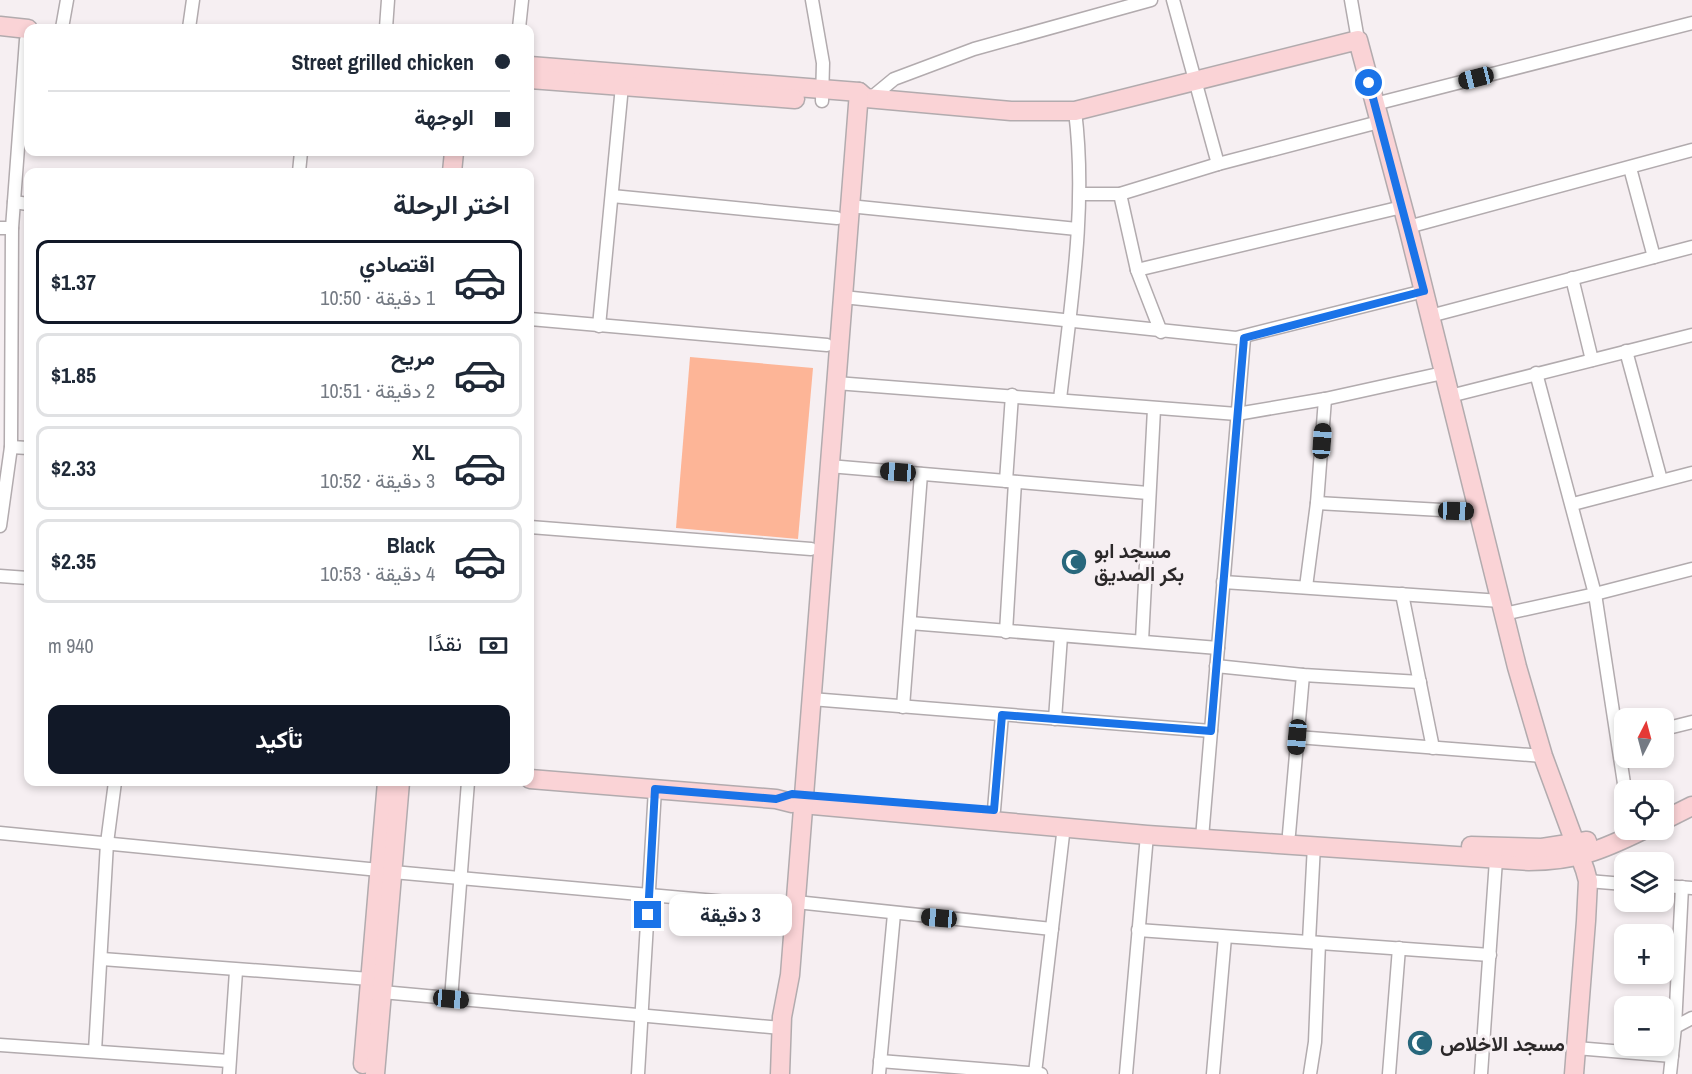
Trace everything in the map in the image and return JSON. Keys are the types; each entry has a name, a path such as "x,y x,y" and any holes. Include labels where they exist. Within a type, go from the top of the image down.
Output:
{"street":[{"path":"63,24 67,0"},
{"path":"190,24 193,0"},
{"path":"386,24 388,0"},
{"path":"519,24 522,0"},
{"path":"812,0 822,54 822,95"},
{"path":"858,98 894,79 974,49 1151,0"},
{"path":"1173,0 1218,164"},
{"path":"1351,0 1358,40 1408,227 1502,607 1543,756 1580,850 1588,881 1574,1074"},
{"path":"1375,104 1692,23"},
{"path":"0,26 24,35"},
{"path":"0,39 24,36"},
{"path":"534,66 1011,111 1075,111 1358,40"},
{"path":"534,79 622,86 822,95"},
{"path":"0,526 11,447 6,228 14,202 24,83"},
{"path":"599,326 622,86"},
{"path":"780,1074 782,1022 778,974 790,904 793,799 826,345 858,98"},
{"path":"1060,399 1080,194 1080,148 1075,111"},
{"path":"1080,194 1120,194 1218,164 1379,122"},
{"path":"1408,227 1692,150"},
{"path":"1630,168 1654,257"},
{"path":"1120,194 1137,270 1161,332"},
{"path":"612,196 1077,229"},
{"path":"14,202 24,203"},
{"path":"1137,270 1402,207"},
{"path":"793,799 811,699 843,297 843,212"},
{"path":"1430,315 1692,247"},
{"path":"1572,278 1592,360"},
{"path":"843,297 1161,332 1244,338 1424,291"},
{"path":"534,319 826,345"},
{"path":"1450,396 1692,335"},
{"path":"1202,833 1244,338"},
{"path":"1626,351 1661,480"},
{"path":"836,383 1237,414 1325,399 1443,373"},
{"path":"1536,373 1573,504 1595,594 1615,708"},
{"path":"1006,632 1012,395"},
{"path":"1306,587 1317,503 1325,399"},
{"path":"1142,641 1154,409"},
{"path":"11,447 24,448"},
{"path":"830,466 1148,493"},
{"path":"1573,504 1692,473"},
{"path":"903,707 921,474"},
{"path":"1317,503 1477,512"},
{"path":"534,527 811,549"},
{"path":"1223,582 1402,594 1502,607 1595,594 1692,569"},
{"path":"0,576 24,578"},
{"path":"1402,594 1433,748"},
{"path":"910,623 1218,648"},
{"path":"1055,719 1061,636"},
{"path":"1216,666 1303,675 1420,682"},
{"path":"1289,834 1303,675"},
{"path":"811,699 1211,731"},
{"path":"994,810 1002,715"},
{"path":"1674,726 1692,722"},
{"path":"1297,737 1543,756"},
{"path":"534,779 793,799 994,810 1314,845 1496,860 1560,861 1580,850 1614,837"},
{"path":"95,1051 107,843 114,786"},
{"path":"386,871 387,786"},
{"path":"363,1074 376,985 386,871 399,786"},
{"path":"451,999 468,786"},
{"path":"638,1074 655,789"},
{"path":"1674,802 1692,793"},
{"path":"793,799 1147,835 1289,834 1484,847 1580,850"},
{"path":"1674,815 1692,806"},
{"path":"1035,1073 1064,826"},
{"path":"0,833 461,878 649,895 790,904 1052,929"},
{"path":"1126,1074 1147,835"},
{"path":"1310,1074 1315,1042 1314,845"},
{"path":"1481,1074 1496,860"},
{"path":"1588,881 1614,883"},
{"path":"1674,1037 1687,888"},
{"path":"894,914 879,1068 1041,1074"},
{"path":"1138,930 1490,955"},
{"path":"1213,1074 1225,937"},
{"path":"1389,1074 1399,948"},
{"path":"102,959 376,985 451,999 643,1015 782,1022"},
{"path":"229,1074 236,971"},
{"path":"375,1074 376,985"},
{"path":"1675,1027 1692,1018"},
{"path":"0,1045 229,1061"},
{"path":"1576,1048 1614,1051"},
{"path":"1670,1074 1672,1056"}],"shaded area":[{"path":"690,357 813,368 798,539 676,528"}],"place":[{"name":"مسجد ابو بكر الصديق","path":"1074,562"},
{"name":"مسجد الاخلاص","path":"1420,1043"}],"route":[{"path":"648,915 655,789 776,799 792,794 994,810 1002,715 1211,731 1244,338 1424,291 1369,83"}]}
